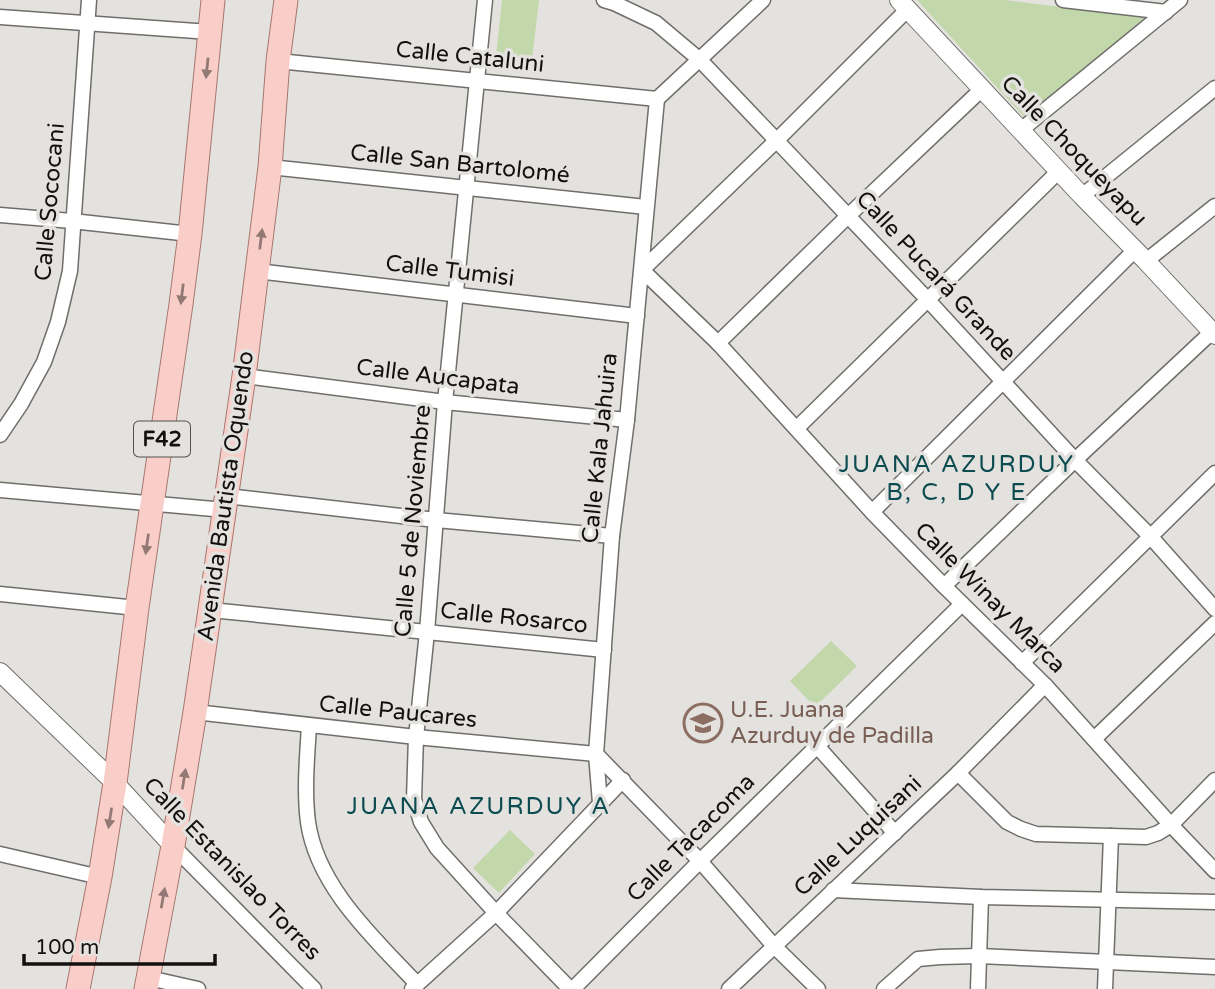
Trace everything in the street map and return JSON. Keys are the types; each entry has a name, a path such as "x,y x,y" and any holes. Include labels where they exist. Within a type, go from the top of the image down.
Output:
{"main road":[{"name":"F42","path":"78,989 115,783 190,234 213,0"},
{"name":"Avenida Bautista Oquendo","path":"147,984 173,846 211,610 270,167 278,61 286,0"}],"street":[{"name":"Calle Sococani","path":"0,435 44,362 58,322 70,271 89,0"},
{"name":"Calle 5 de Noviembre","path":"485,0 445,402 416,737 414,799 421,822 438,848 496,913 571,989"},
{"name":"Calle Pucará Grande","path":"604,0 656,23 700,60 849,215 1215,609"},
{"path":"657,99 763,0"},
{"path":"1063,0 1166,12"},
{"path":"1021,130 1180,0"},
{"path":"642,270 776,141 903,4"},
{"name":"Calle Choqueyapu","path":"903,4 1082,196 1214,332"},
{"path":"0,17 210,32"},
{"name":"Calle Cataluni","path":"278,61 657,99"},
{"path":"1082,196 1215,88"},
{"path":"718,343 982,89"},
{"name":"Calle Kala Jahuira","path":"600,803 596,754 612,536 627,420 657,99"},
{"name":"Calle San Bartolomé","path":"270,167 646,207"},
{"path":"797,428 1059,171"},
{"path":"872,512 1004,382 1141,255 1215,206"},
{"path":"0,215 190,234"},
{"name":"Calle Winay Marca","path":"642,270 718,343 872,512 1045,685 1215,871"},
{"name":"Calle Tumisi","path":"257,271 637,316"},
{"path":"944,586 1214,332"},
{"name":"Calle Aucapata","path":"244,376 445,402 627,420"},
{"path":"1022,663 1215,473"},
{"path":"0,490 152,505 226,503 612,536"},
{"path":"0,594 137,608"},
{"name":"Calle Tacacoma","path":"571,989 962,604"},
{"name":"Calle Rosarco","path":"211,610 604,650"},
{"path":"1094,739 1215,623"},
{"name":"Calle Estanislao Torres","path":"0,672 115,783 314,989"},
{"name":"Calle Luquisani","path":"729,989 958,773 1045,685"},
{"name":"Calle Paucares","path":"195,712 596,754"},
{"path":"309,726 306,792 309,824 318,858 337,892 362,926 414,986 496,913 623,780"},
{"path":"817,746 895,833"},
{"path":"596,754 700,861 774,946 818,989"},
{"path":"958,773 1007,822 1021,829 1036,834 1146,837 1171,825 1215,780"},
{"path":"1105,989 1111,836"},
{"path":"0,854 100,877"},
{"path":"833,890 981,897 1215,902"},
{"path":"978,989 981,897"},
{"path":"884,989 918,959 940,957 979,956 1215,967"},
{"path":"147,984 198,989"}],"green space":[{"path":"502,0 539,0 532,60 496,56"},
{"path":"917,0 1004,0 1146,17 1025,118"},
{"path":"831,641 857,666 815,707 790,681"},
{"path":"510,830 535,854 499,893 473,868"}],"place":[{"name":"U.E. Juana Azurduy de Padilla","path":"703,723"}],"district":[{"name":"JUANA AZURDUY B, C, D Y E","path":"957,478"},
{"name":"JUANA AZURDUY A","path":"479,806"}]}
